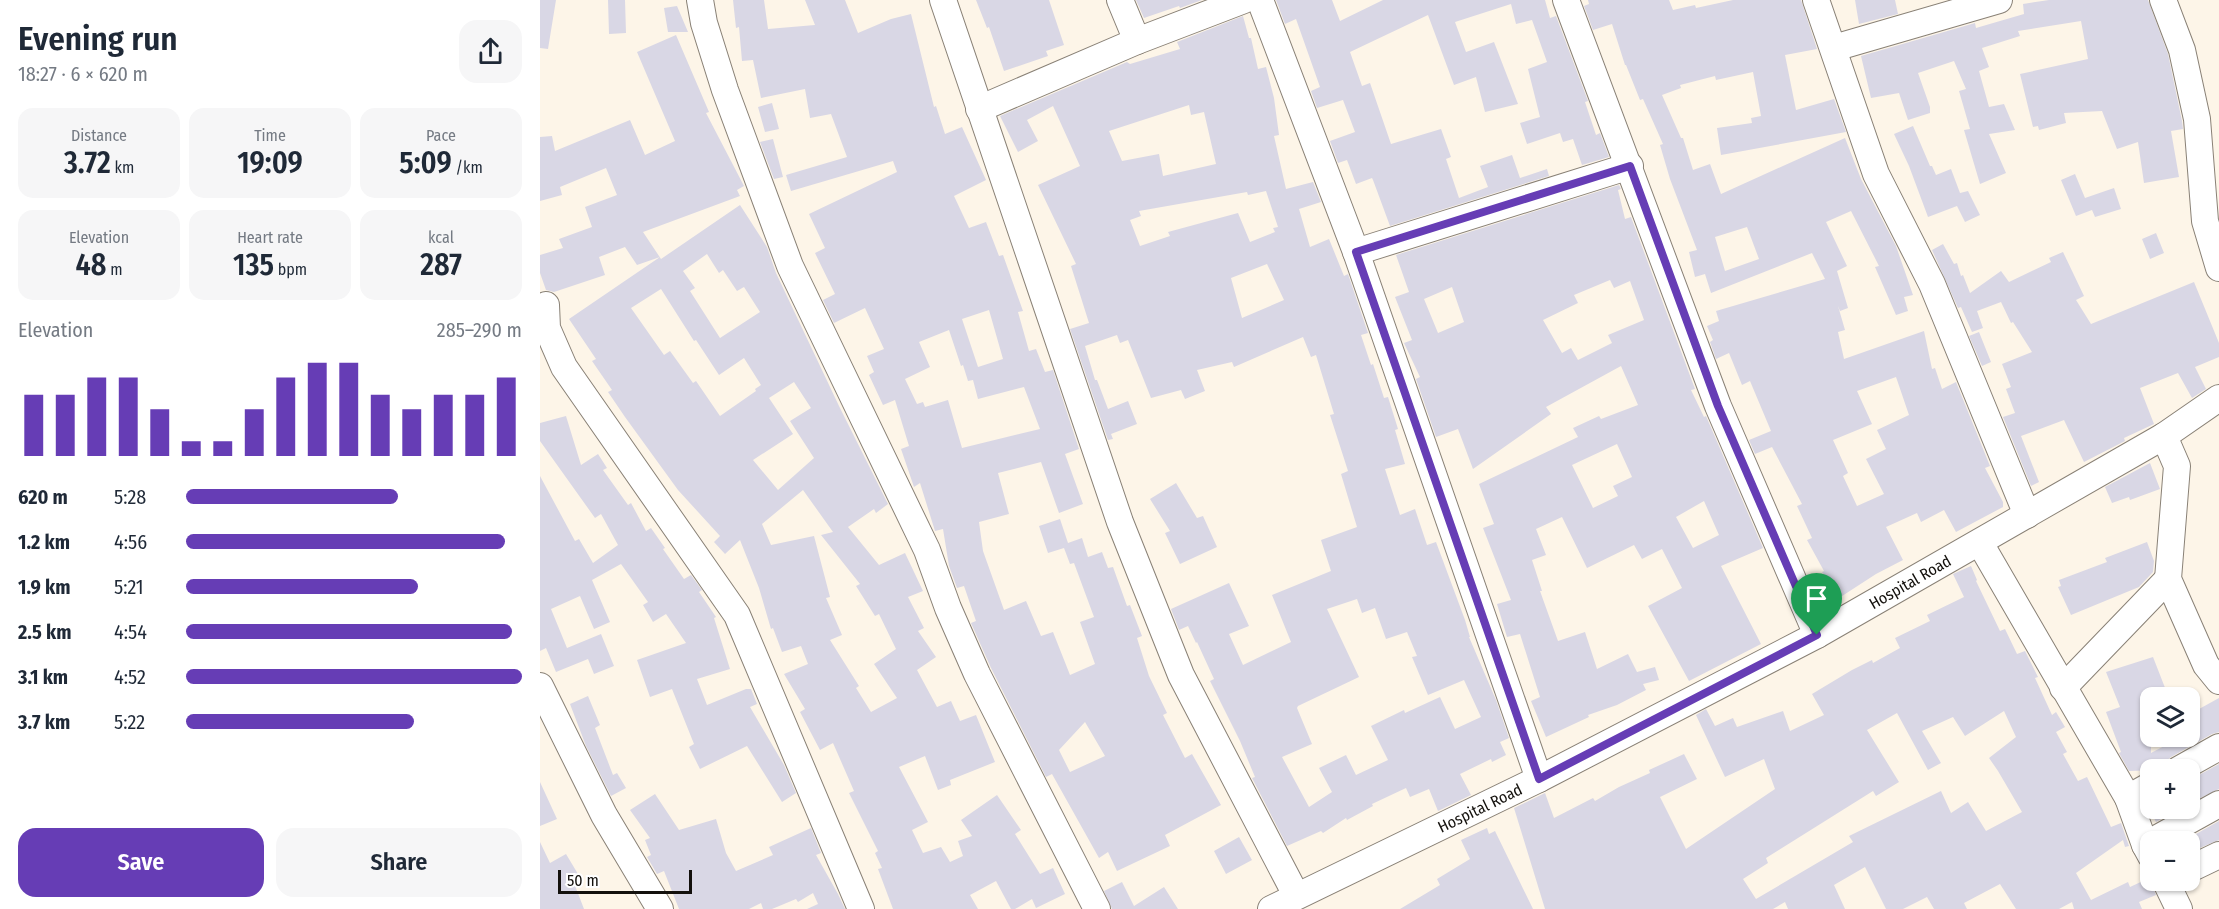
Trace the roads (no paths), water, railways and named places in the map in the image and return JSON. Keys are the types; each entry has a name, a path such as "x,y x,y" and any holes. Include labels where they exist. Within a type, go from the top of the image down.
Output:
{"street":[{"path":"700,0 704,23 725,90 790,266 927,550 948,608 977,674 1097,909"},
{"path":"943,0 1120,522 1181,675 1296,896"},
{"path":"1120,0 1137,41"},
{"path":"979,109 1137,41 1244,0"},
{"path":"1260,0 1356,252 1539,779"},
{"path":"1566,0 1718,406 1817,635"},
{"path":"1816,0 1876,174 1932,284 2027,515"},
{"path":"1834,48 1998,0"},
{"path":"2163,0 2182,50 2197,119 2205,221 2219,268"},
{"path":"1356,252 1630,166"},
{"path":"546,305 547,328 564,367 737,615 861,909"},
{"name":"Hospital Road","path":"1271,909 1539,779 1817,635 2164,436 2219,398"},
{"path":"2164,436 2177,466 2168,579 2206,665 2219,681"},
{"path":"1980,543 2128,798 2141,831"},
{"path":"2063,688 2168,579"},
{"path":"540,686 604,815 660,909"},
{"path":"2198,759 2219,747"},
{"path":"2128,798 2140,791"},
{"path":"2177,831 2219,804"},
{"path":"2200,864 2219,855"},
{"path":"2170,891 2179,909"}]}
